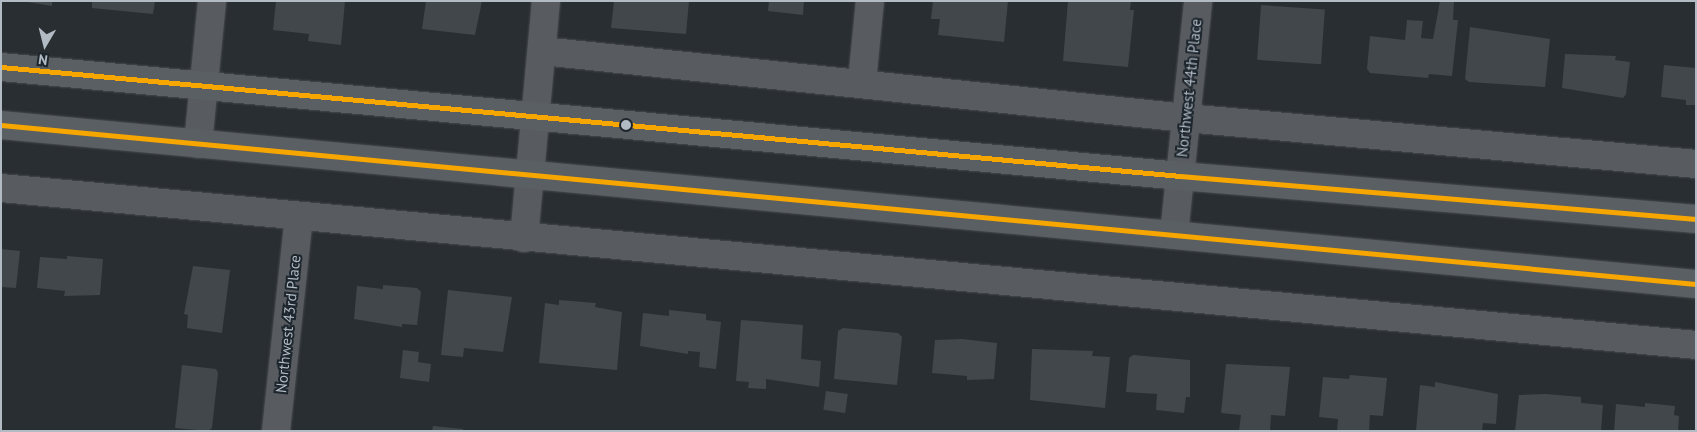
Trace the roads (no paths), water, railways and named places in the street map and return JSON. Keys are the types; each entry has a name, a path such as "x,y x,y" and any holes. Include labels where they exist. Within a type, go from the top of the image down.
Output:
{"main road":[{"path":"1,67 1180,176 1696,219"},
{"path":"1,125 1696,284"}],"street":[{"path":"198,144 212,1"},
{"path":"524,238 546,1"},
{"path":"862,82 870,1"},
{"name":"Northwest 44th Place","path":"1174,235 1198,1"},
{"path":"542,51 862,82 1186,118 1696,164"},
{"path":"1,188 524,238 1696,345"},
{"name":"Northwest 43rd Place","path":"276,431 299,216"}]}
